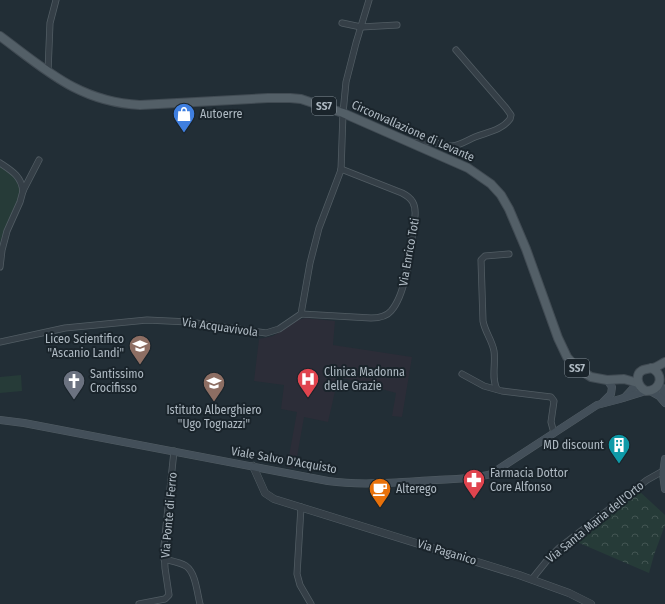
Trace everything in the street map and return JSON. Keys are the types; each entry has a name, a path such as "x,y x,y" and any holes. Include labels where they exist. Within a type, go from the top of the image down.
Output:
{"main road":[{"name":"Circonvallazione di Levante","path":"0,36 66,84 87,94 119,103 136,104 286,98 310,102 343,113 468,168 486,180 499,192 509,208 564,352 581,372 596,378 607,380 618,379 638,383"},
{"name":"SS7","path":"618,379 665,362"},
{"path":"648,391 654,390 665,367"},
{"path":"651,368 655,370 665,396"},
{"path":"640,372 637,379 640,386 659,396 665,403"},
{"path":"603,402 611,394 612,387 607,380"},
{"path":"625,398 638,383"},
{"name":"Viale Salvo D'Acquisto","path":"0,420 24,423 328,481 354,483 395,483 488,475 590,408 603,402 616,401 648,391"},
{"path":"665,459 663,471 665,488"}],"street":[{"path":"48,71 50,23 56,0"},
{"path":"301,314 310,263 318,232 341,169 343,113 347,78 370,0"},
{"path":"342,23 361,27 397,25"},
{"path":"413,144 423,141 448,146 459,145 494,131 505,125 510,119 511,115 506,108 456,50"},
{"path":"0,267 4,240 23,191 39,160"},
{"path":"0,164 17,175 21,181 23,191"},
{"name":"Via Enrico Toti","path":"301,314 380,318 386,316 391,311 403,286 415,216 414,204 410,198 402,193 341,169"},
{"path":"497,389 495,384 494,350 483,323 481,260 485,256 508,254"},
{"name":"Via Acquavivola","path":"0,342 69,328 147,320 189,322 266,333 279,329 301,314"},
{"path":"462,374 484,386 508,392 554,397 551,422 554,433"},
{"name":"Via Ponte di Ferro","path":"139,604 165,599 169,596 164,559 164,542 174,451"},
{"name":"Via Paganico","path":"253,466 264,491 274,499 532,579 569,593 591,604"},
{"name":"Via Santa Maria dell'Orto","path":"532,579 548,558 561,546 647,480 663,471"},
{"path":"301,507 297,574 300,585 311,604"},
{"path":"164,559 184,565 189,569 194,578 200,604"}],"shaded area":[{"name":"Clinica Madonna delle Grazie","path":"305,318 335,321 333,345 412,357 402,417 392,416 396,393 338,378 328,422 304,417 295,468 287,467 297,412 281,409 284,385 254,381 259,339 273,336 298,320"}],"green space":[{"path":"0,166 16,178 20,187 20,194 19,202 0,242"},
{"path":"21,375 22,391 0,393 0,377"},
{"path":"639,491 665,515 665,525 649,573 577,542"}],"place":[{"name":"Autoerre","path":"184,134"},
{"name":"Liceo Scientifico \"Ascanio Landi\"","path":"140,366"},
{"name":"Clinica Madonna delle Grazie","path":"308,398"},
{"name":"Santissimo Crocifisso","path":"74,400"},
{"name":"Istituto Alberghiero \"Ugo Tognazzi\"","path":"214,402"},
{"name":"MD discount","path":"619,464"},
{"name":"Farmacia Dottor Core Alfonso","path":"474,500"},
{"name":"Alterego","path":"380,508"}]}
